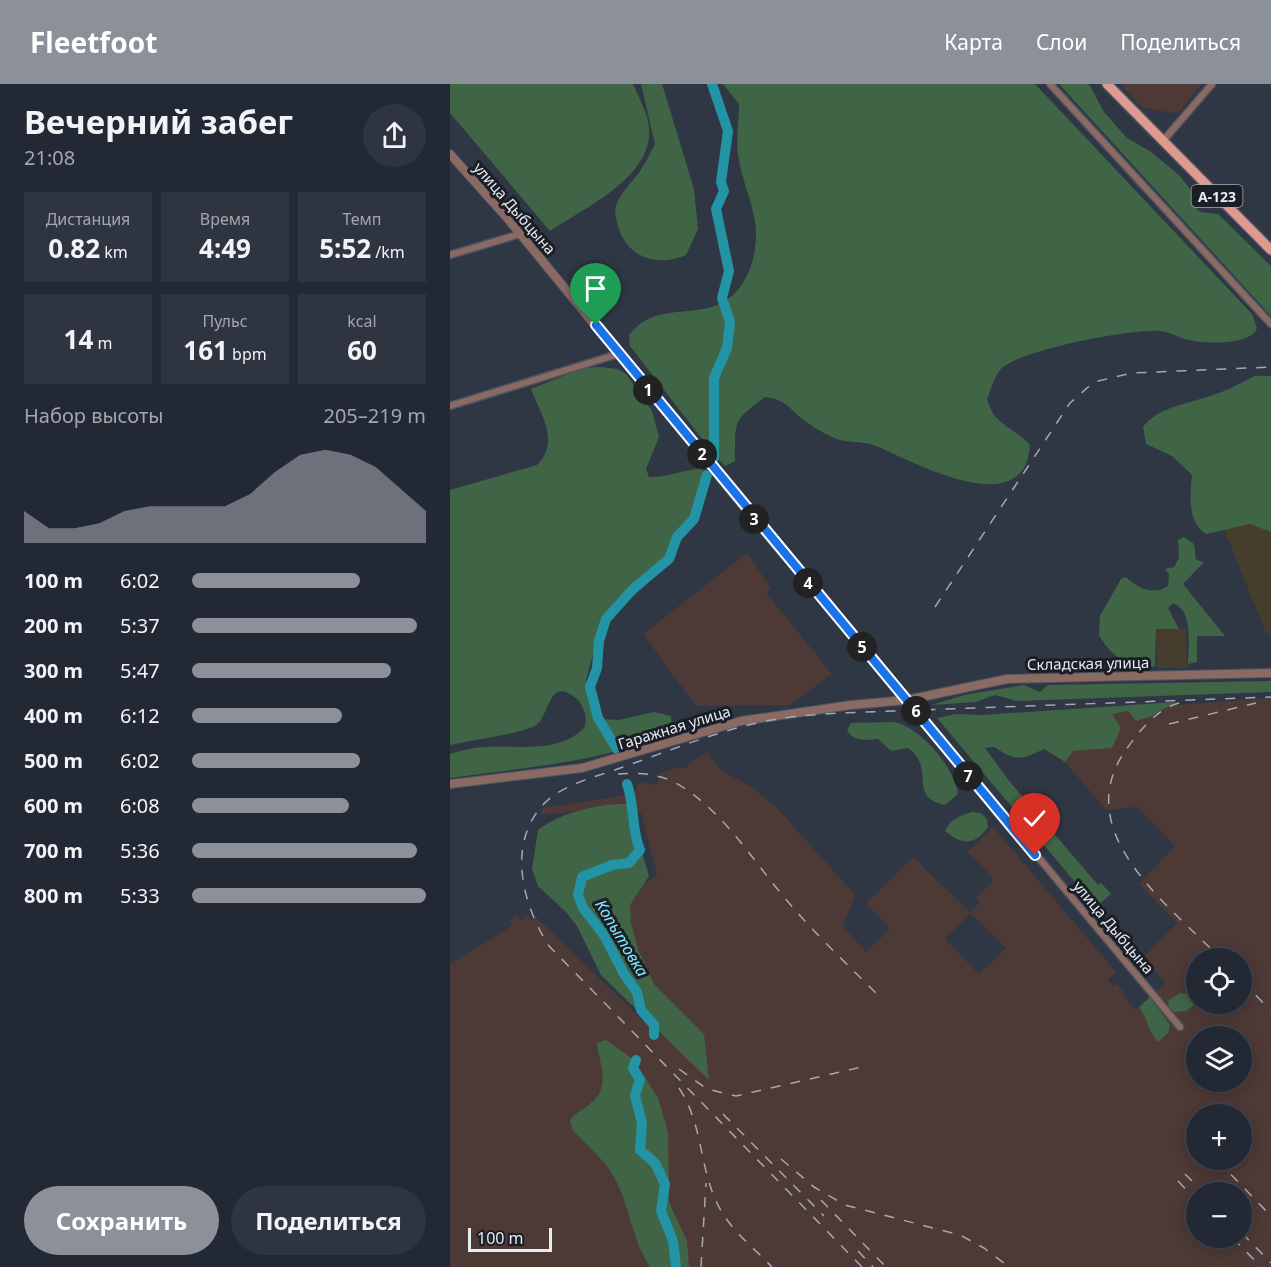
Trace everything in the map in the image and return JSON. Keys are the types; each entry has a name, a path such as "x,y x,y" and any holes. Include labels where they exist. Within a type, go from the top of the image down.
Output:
{"main road":[{"name":"А-123","path":"1107,84 1271,250"}],"street":[{"path":"1050,84 1271,324"},
{"path":"1163,141 1212,84"},
{"name":"улица Дыбцына","path":"450,154 520,234 1180,1027"},
{"path":"450,255 520,234"},
{"path":"450,406 618,354"},
{"name":"Складская улица","path":"907,700 1007,679 1271,673"},
{"name":"Гаражная улица","path":"450,784 598,765 763,717 907,700"}],"shaded area":[{"path":"1120,84 1202,84 1178,114 1141,107"},
{"path":"1249,516 1271,519 1271,634 1266,633 1223,527 1238,528"},
{"path":"747,553 771,588 767,594 832,674 790,705 696,706 643,634"},
{"path":"1156,629 1186,629 1187,668 1157,668"},
{"path":"1271,698 1271,1267 450,1267 450,964 507,929 512,925 509,921 515,915 522,921 528,915 531,920 536,917 652,1029 611,909 657,874 641,813 601,808 542,815 542,808 634,794 639,782 656,785 660,773 688,767 690,763 707,752 723,772 752,787 778,809 855,895 843,926 866,952 890,929 866,903 913,857 970,912 980,902 976,897 991,883 992,877 967,852 993,827 1116,972 1108,980 1113,986 1117,984 1124,993 1122,995 1136,1010 1165,983 1143,958 1177,923 1139,884 1175,846 1137,807 1106,810 1065,762 1073,751 1111,714 1128,711 1150,717 1176,702 1177,705","holes":["970,913 1006,948 979,974 945,939"]}],"green space":[{"path":"450,84 633,84 648,122 647,146 629,176 598,201 550,231 450,113"},
{"path":"641,84 662,84 694,189 698,229 686,255 676,259 656,260 637,254 624,239 616,218 615,209 618,201 642,168 655,144"},
{"path":"723,84 1035,84 1252,314 1257,328 1246,338 1225,342 1193,341 1162,331 1125,333 1051,348 1011,362 998,373 987,399 994,415 1030,445 1024,468 1009,481 989,484 965,481 940,474 872,444 840,440 825,434 805,421 786,404 765,397 746,412 738,423 735,461 725,466 630,346 629,335 637,326 655,316 720,304 738,290 750,269 756,234 738,154 739,104"},
{"path":"1059,84 1089,84 1104,112 1127,138 1151,152 1179,175 1190,189 1194,206 1200,212 1218,214 1271,266 1271,316"},
{"path":"583,368 618,369 627,375 652,411 659,437 646,469 649,477 702,469 707,476 707,485 680,543 658,573 623,606 597,639 586,680 590,706 594,713 602,719 619,720 654,712 671,716 672,725 655,737 631,747 601,755 568,762 450,778 450,754 482,747 549,745 562,742 584,728 586,717 581,704 572,695 561,691 552,698 542,718 533,727 450,745 450,490 537,465 544,456 548,437 531,389"},
{"path":"1255,376 1271,376 1271,532 1250,524 1206,534 1196,523 1191,508 1192,475 1172,456 1146,444 1143,427 1158,414 1221,392"},
{"path":"1184,537 1194,544 1196,560 1204,562 1183,584 1225,636 1197,636 1197,662 1188,664 1187,621 1180,607 1173,603 1168,608 1179,629 1156,629 1155,666 1138,667 1130,664 1115,655 1103,642 1099,635 1100,616 1121,579 1126,577 1140,587 1151,590 1168,586 1169,574 1165,569 1174,567 1179,558 1178,540"},
{"path":"1271,681 1271,692 1017,701 995,695 976,702 932,705 964,695 1024,685 1040,692 1048,685"},
{"path":"1176,702 1150,717 1136,721 1128,711 1112,714 1121,728 1112,748 1073,751 1065,762 1044,749 1018,758 994,747 985,748 1010,782 1098,885 1101,883 1111,894 1096,907 937,718 956,714 982,715"},
{"path":"895,722 916,732 926,741 950,772 958,794 945,805 927,796 921,765 908,748 891,751 878,739 857,739 847,731 851,723"},
{"path":"627,804 634,806 636,832 649,876 630,905 631,923 638,949 654,984 704,1034 709,1080 601,975 577,926 566,912 538,886 532,869 538,830 558,818 580,810"},
{"path":"972,812 981,813 987,819 988,827 978,838 962,841 945,831 953,821"},
{"path":"1180,993 1186,994 1186,1011 1173,1012 1168,1005 1169,1000"},
{"path":"1150,997 1170,1025 1168,1033 1158,1042 1139,1007"},
{"path":"606,1040 634,1060 658,1098 668,1132 669,1202 687,1241 689,1267 650,1267 639,1246 614,1177 572,1129 570,1120 598,1096 601,1089 602,1074 597,1043"}],"waterway":[{"name":"Копытовка","path":"712,84 728,131 721,182 724,191 716,209 729,271 722,298 730,322 727,348 714,378 714,458"},
{"name":"Копытовка","path":"620,754 598,718 590,687 597,668 599,641 606,619 633,589 669,559 677,537 694,519 707,475"},
{"name":"Копытовка","path":"627,784 635,834 640,850 629,863 612,865 582,877 578,895 583,908 604,935 624,974 637,992 641,1010 654,1025 654,1035"},
{"name":"Копытовка","path":"636,1060 633,1068 640,1080 635,1095 642,1123 640,1150 655,1163 665,1184 661,1211 673,1241 676,1267"}],"railway":[{"path":"935,607 1070,403 1094,382 1132,373 1271,367"},
{"path":"862,1267 549,946 532,914 526,896 522,858 524,839 531,822 542,806 559,792 591,778 709,736 781,718 839,713 1271,697"},
{"path":"1179,703 1157,715 1128,747 1112,778 1109,807 1116,836 1131,863 1175,914 1210,948"},
{"path":"1169,724 1256,703"},
{"path":"618,774 635,773 660,777 676,783 700,799 740,842 800,916 882,999"},
{"path":"1252,991 1270,1010"},
{"path":"679,1069 707,1089 736,1096 866,1066"},
{"path":"679,1088 693,1116 711,1189 717,1203 735,1229 772,1267"},
{"path":"723,1114 824,1216"},
{"path":"781,1159 814,1187 845,1205 960,1235 984,1248 1009,1267"},
{"path":"1227,1170 1271,1216"},
{"path":"1185,1174 1193,1182"},
{"path":"1178,1181 1186,1189"},
{"path":"701,1267 706,1183"},
{"path":"821,1200 886,1267"},
{"path":"1252,1243 1271,1263"},
{"path":"1243,1248 1261,1267"},
{"path":"858,1251 873,1267"}],"route":[{"path":"596,325 754,519 1035,855"}]}
